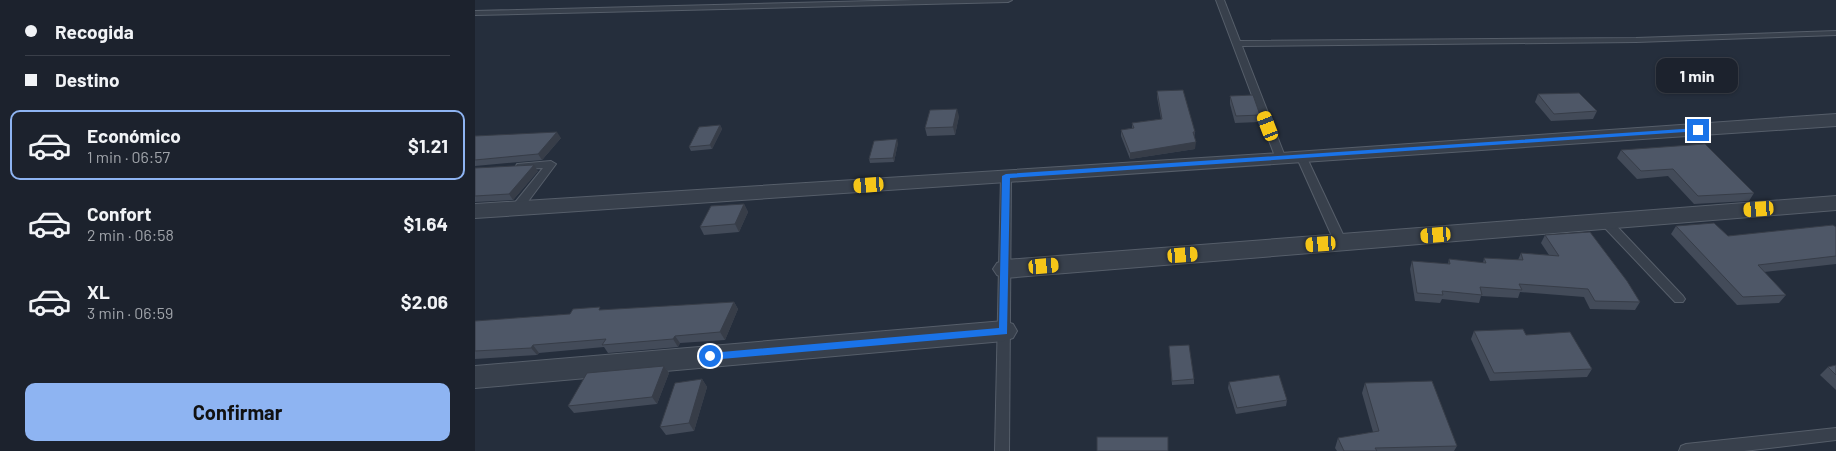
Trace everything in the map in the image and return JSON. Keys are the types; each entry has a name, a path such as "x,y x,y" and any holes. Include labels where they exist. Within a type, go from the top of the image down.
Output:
{"street":[{"path":"475,211 1281,160 1836,120"},
{"path":"1005,269 1836,202"},
{"path":"475,377 1004,331"}],"lane":[{"path":"475,13 1008,0"},
{"path":"1220,0 1281,160"},
{"path":"1237,44 1636,40 1836,32"},
{"path":"1303,158 1341,243"},
{"path":"513,167 551,164 517,208"},
{"path":"1002,451 1006,176"},
{"path":"1606,222 1679,299"},
{"path":"1686,451 1836,434"}],"building":[{"path":"1183,90 1196,142 1130,153 1121,130 1134,128 1132,123 1162,119 1157,91"},
{"path":"1579,93 1597,111 1554,114 1538,94"},
{"path":"1253,95 1260,115 1236,116 1230,96"},
{"path":"957,109 953,127 925,128 930,110"},
{"path":"720,125 710,145 689,147 699,127"},
{"path":"557,132 538,154 475,160 475,136"},
{"path":"897,139 893,158 869,159 874,141"},
{"path":"1705,144 1754,193 1698,196 1673,169 1641,171 1621,150"},
{"path":"534,165 509,194 475,196 475,168"},
{"path":"744,204 735,224 700,227 711,206"},
{"path":"1714,223 1728,236 1833,225 1836,227 1836,256 1758,265 1786,295 1743,297 1676,226"},
{"path":"1590,232 1627,281 1640,302 1595,301 1588,289 1519,284 1522,290 1480,287 1482,295 1442,291 1443,295 1417,293 1412,261 1450,264 1449,259 1486,263 1484,258 1523,260 1521,253 1559,256 1545,235"},
{"path":"734,302 720,332 675,336 673,339 602,345 606,339 533,345 531,348 475,351 475,321 570,314 573,309 600,307 599,310"},
{"path":"1523,329 1526,335 1570,332 1592,369 1494,373 1474,331"},
{"path":"1189,345 1194,379 1172,381 1169,346"},
{"path":"1836,365 1836,375 1828,367"},
{"path":"664,366 652,397 568,406 587,373"},
{"path":"1279,375 1287,400 1237,408 1229,382"},
{"path":"702,379 689,423 660,427 675,383"},
{"path":"1432,381 1457,446 1375,448 1377,451 1344,451 1338,438 1379,431 1365,383"},
{"path":"1097,437 1168,437 1168,451 1097,451"}],"route":[{"path":"710,356 1004,331 1006,176 1281,160 1698,130"}]}
